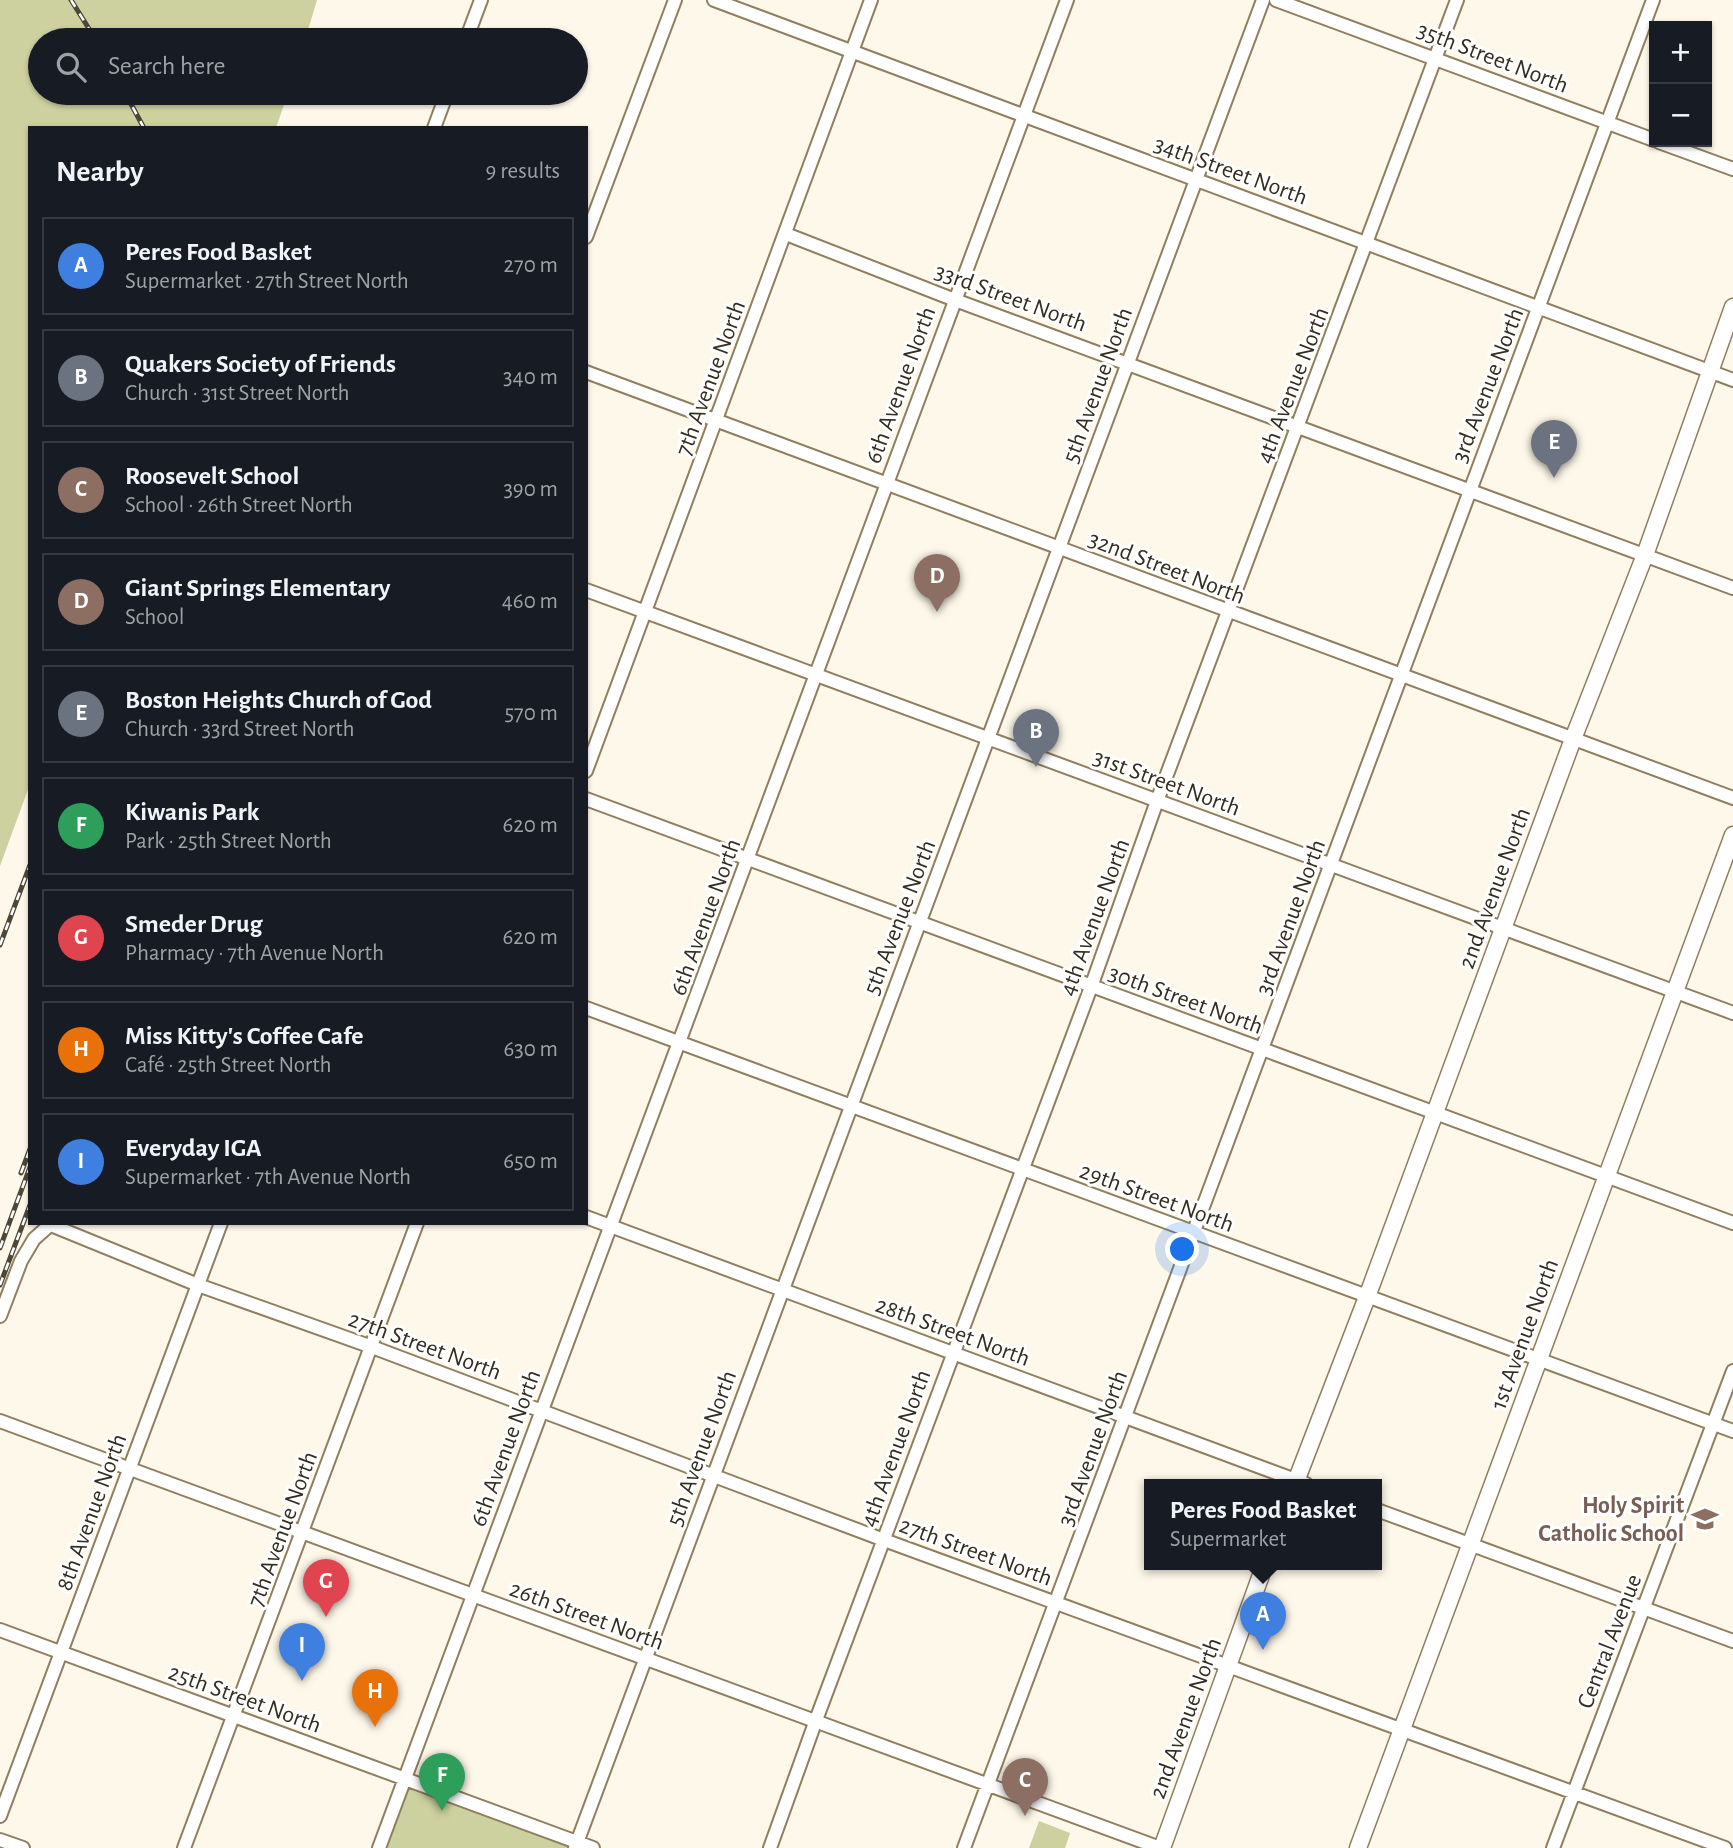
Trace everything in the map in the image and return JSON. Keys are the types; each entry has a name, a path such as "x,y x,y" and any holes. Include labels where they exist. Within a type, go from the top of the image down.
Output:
{"main road":[{"name":"2nd Avenue North","path":"1300,1479 1644,555 1733,307"},
{"name":"1st Avenue North","path":"1358,1848 1733,835"},
{"name":"2nd Avenue North","path":"1161,1848 1263,1570"}],"street":[{"path":"470,28 481,0"},
{"path":"588,232 675,0"},
{"name":"34th Street North","path":"714,0 1733,380"},
{"name":"7th Avenue North","path":"588,766 871,0"},
{"name":"6th Avenue North","path":"379,1848 610,1225 681,1043 886,483 1067,0"},
{"name":"5th Avenue North","path":"576,1845 1263,0"},
{"name":"35th Street North","path":"1276,0 1436,57 1649,138"},
{"name":"4th Avenue North","path":"771,1848 952,1354 1091,987 1157,801 1457,0"},
{"name":"3rd Avenue North","path":"964,1848 1058,1602 1653,0"},
{"path":"435,126 443,105"},
{"path":"1673,147 1733,169"},
{"name":"33rd Street North","path":"786,234 955,300 1733,589"},
{"name":"32nd Street North","path":"588,373 1733,799"},
{"name":"31st Street North","path":"588,591 1733,1013"},
{"name":"30th Street North","path":"588,800 1733,1223"},
{"name":"29th Street North","path":"588,1009 1733,1431"},
{"name":"28th Street North","path":"588,1218 1126,1416 1289,1479"},
{"path":"0,1316 21,1261 34,1239 50,1225"},
{"name":"27th Street North","path":"53,1225 198,1285 1725,1848"},
{"name":"8th Avenue North","path":"0,1816 220,1225"},
{"name":"7th Avenue North","path":"184,1848 416,1225"},
{"name":"Central Avenue","path":"1553,1848 1733,1371"},
{"name":"26th Street North","path":"0,1421 1161,1848"},
{"path":"1382,1512 1733,1641"},
{"name":"25th Street North","path":"0,1630 576,1845 593,1848"},
{"path":"0,1839 23,1848"}],"green space":[{"path":"0,0 317,0 309,28 28,28 28,105 284,105 277,126 28,126 28,789 0,866"},
{"path":"404,1780 577,1842 575,1848 379,1848"},
{"path":"1039,1821 1070,1833 1065,1848 1029,1848"}],"railway":[{"path":"71,0 88,28"},
{"path":"132,105 143,126"},
{"path":"0,945 28,870"},
{"path":"21,1173 28,1154"},
{"path":"0,1248 28,1172"},
{"path":"0,1285 28,1210"}],"place":[{"name":"Boston Heights Church of God","path":"1554,478"},
{"name":"Giant Springs Elementary","path":"937,612"},
{"name":"Quakers Society of Friends","path":"1036,767"},
{"name":"Holy Spirit Catholic School","path":"1705,1519"},
{"name":"Smeder Drug","path":"326,1617"},
{"name":"Peres Food Basket","path":"1263,1650"},
{"name":"Everyday IGA","path":"302,1681"},
{"name":"Miss Kitty's Coffee Cafe","path":"375,1727"},
{"name":"Kiwanis Park","path":"442,1811"},
{"name":"Roosevelt School","path":"1025,1816"}]}
